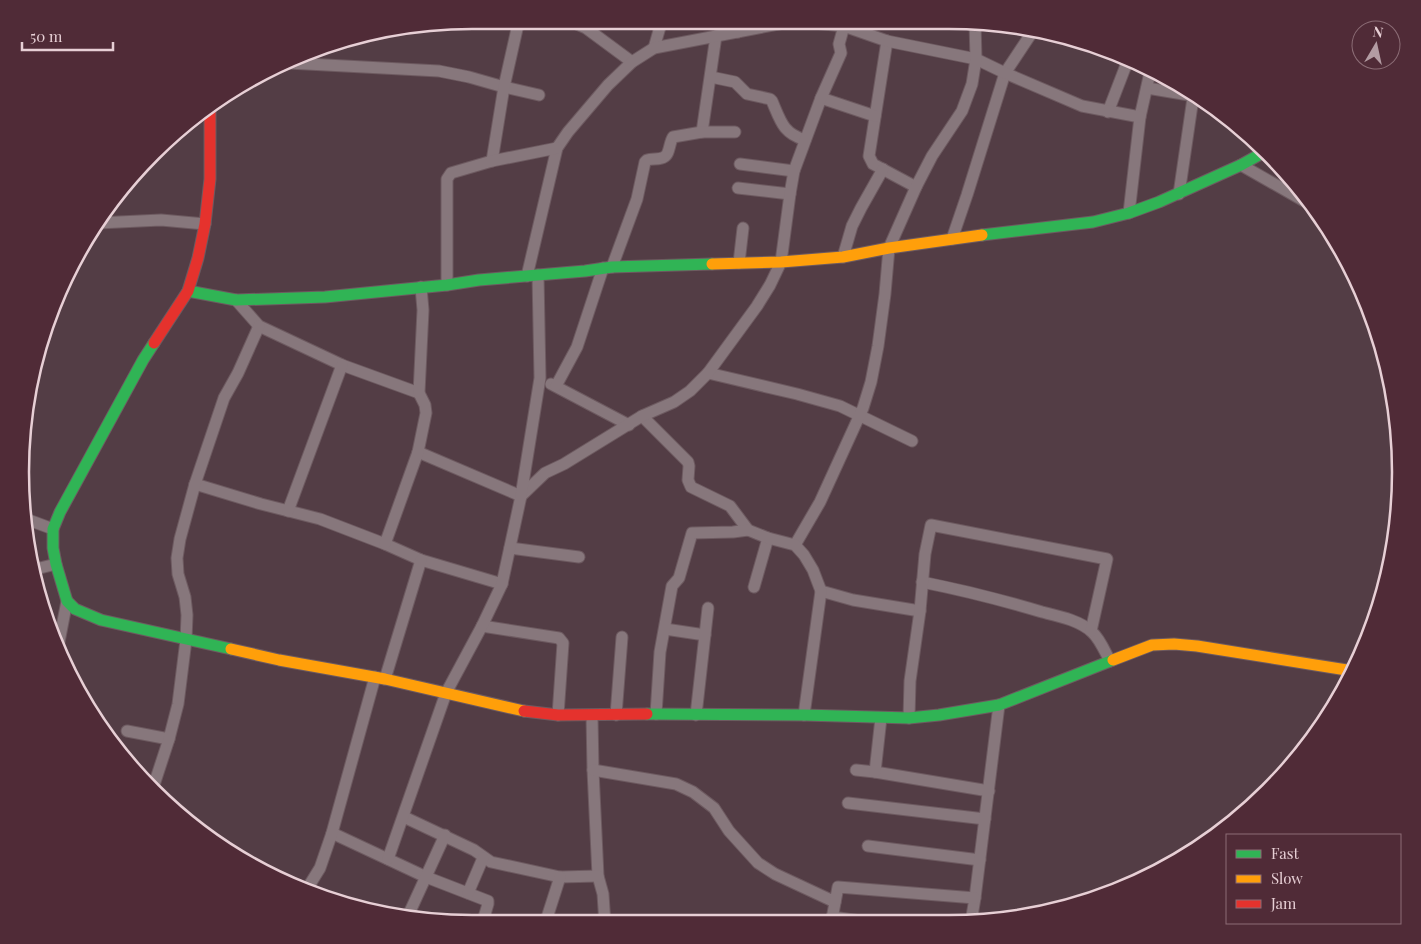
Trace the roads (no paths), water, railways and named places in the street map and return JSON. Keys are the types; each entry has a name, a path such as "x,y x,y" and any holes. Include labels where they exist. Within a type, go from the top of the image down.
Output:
{"street":[{"path":"492,161 504,87 517,29"},
{"path":"587,29 632,62"},
{"path":"654,48 659,29"},
{"path":"388,859 446,692 482,626 502,584 521,496 540,378 532,276 533,246 557,148 568,132 608,85 632,62 654,48 753,29"},
{"path":"521,496 545,473 564,464 642,416 674,402 690,391 708,373 758,306 781,262 794,172 821,98 841,54 839,44 843,29"},
{"path":"853,29 887,40 976,59 1082,106 1140,117"},
{"path":"795,545 820,502 863,408 871,382 885,294 890,248 916,187 932,156 962,111 972,84 976,59 975,30"},
{"path":"702,132 716,36"},
{"path":"952,239 968,195 1005,73 1030,36"},
{"path":"887,40 869,156 873,164 916,187"},
{"path":"299,64 438,71 539,95"},
{"path":"1108,112 1126,65"},
{"path":"1129,213 1140,117 1149,76"},
{"path":"711,77 735,82 747,94 770,100 783,127 795,137 805,140"},
{"path":"1147,88 1180,93"},
{"path":"821,98 875,116"},
{"path":"1179,194 1192,101"},
{"path":"60,637 67,601 56,564 53,548 53,529 60,512 143,360 188,291 198,258 205,224 210,179 210,114"},
{"path":"556,386 577,347 607,268 637,199 645,162 649,159 666,156 673,138 702,132 735,132"},
{"path":"447,285 448,175 492,161 557,148"},
{"path":"188,291 236,300 325,297 607,268 781,262 843,257 952,239 1093,222 1129,213 1179,194 1258,155"},
{"path":"740,164 794,172"},
{"path":"1241,165 1296,196"},
{"path":"843,257 852,226 883,169"},
{"path":"738,188 790,194"},
{"path":"105,223 162,220 205,224"},
{"path":"739,263 742,228"},
{"path":"385,544 418,452 426,414 425,405 419,393 423,310 421,287"},
{"path":"236,300 259,326 342,365 419,393"},
{"path":"155,781 178,704 186,640 187,615 185,597 178,574 176,558 195,484 224,398 259,326"},
{"path":"288,511 342,365"},
{"path":"708,373 840,406 912,441"},
{"path":"540,378 629,425"},
{"path":"642,416 688,462 688,480 691,487 730,506 748,530"},
{"path":"418,452 521,496"},
{"path":"195,484 320,519 421,560 502,584"},
{"path":"32,521 53,529"},
{"path":"909,718 910,681 931,525 1106,559 1091,631"},
{"path":"656,714 660,652 672,586 679,578 692,533 748,530 768,538 795,545 813,570 821,591 804,715"},
{"path":"754,587 768,538"},
{"path":"510,548 579,557"},
{"path":"310,885 320,868 380,678 421,560"},
{"path":"39,568 56,564"},
{"path":"922,582 991,597 1066,618 1091,631 1110,661"},
{"path":"821,591 853,600 920,612"},
{"path":"67,601 76,609 101,620 186,640 279,660 380,678 521,711 558,715 696,714 909,718 970,711 999,704 1152,645 1197,646 1346,670"},
{"path":"696,714 708,608"},
{"path":"482,626 562,640 558,715"},
{"path":"665,628 705,635"},
{"path":"616,715 622,637"},
{"path":"972,914 999,704"},
{"path":"592,716 598,876 604,894 605,915"},
{"path":"875,772 881,718"},
{"path":"127,731 169,739"},
{"path":"593,770 676,784 693,792 714,808 729,831 758,863 775,874 835,902"},
{"path":"856,770 988,791"},
{"path":"848,803 985,819"},
{"path":"404,817 474,850 491,862 560,877 598,876"},
{"path":"332,833 426,877 488,901 484,915"},
{"path":"410,910 445,836"},
{"path":"868,846 980,860"},
{"path":"468,893 483,858"},
{"path":"548,915 560,877"},
{"path":"832,915 838,886 975,898"}]}
